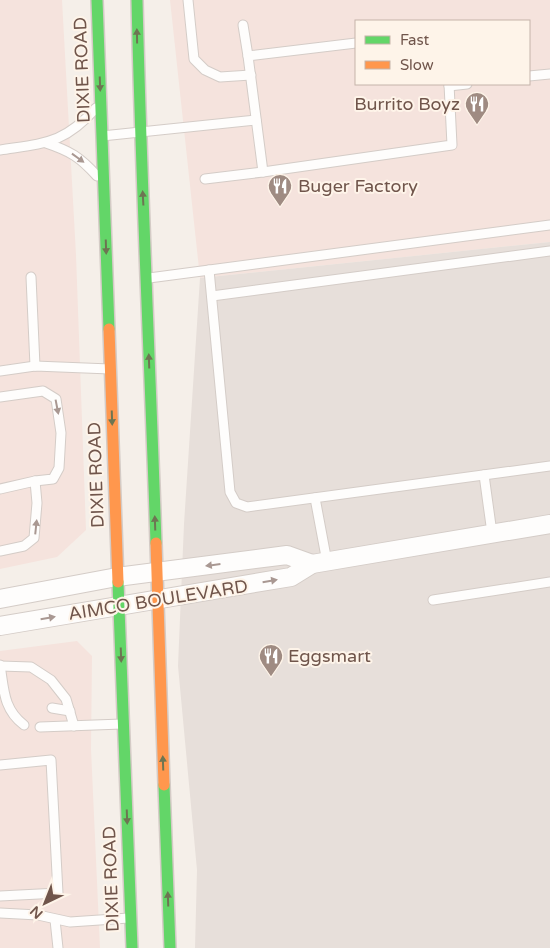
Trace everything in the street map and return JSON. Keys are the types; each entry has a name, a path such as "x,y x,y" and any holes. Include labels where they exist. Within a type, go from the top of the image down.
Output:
{"main road":[{"name":"DIXIE ROAD","path":"97,0 104,183 112,282 110,369 132,948"},
{"path":"137,0 142,279 157,572 170,948"}],"street":[{"name":"AIMCO BOULEVARD","path":"0,626 292,577 320,563 550,524"},
{"name":"AIMCO BOULEVARD","path":"0,599 117,577 287,555 320,563"}],"lane":[{"path":"188,0 194,59 205,70 220,77 251,75"},
{"path":"243,25 263,172"},
{"path":"248,56 355,43"},
{"path":"530,76 550,74"},
{"path":"205,179 452,145 449,85"},
{"path":"0,150 46,143 69,134 82,124 101,102"},
{"path":"102,136 256,120"},
{"path":"46,143 66,150 84,161 104,183"},
{"path":"142,279 550,225"},
{"path":"212,296 550,251"},
{"path":"209,270 230,492 236,503 247,507 550,466"},
{"path":"31,276 35,366"},
{"path":"0,371 35,366 110,369"},
{"path":"0,397 43,391 56,399 61,433 59,468 53,479 0,489"},
{"path":"484,475 492,533"},
{"path":"0,551 24,546 34,538 37,503 35,481"},
{"path":"315,498 320,563"},
{"path":"433,600 550,582"},
{"path":"24,725 16,719 6,705 10,698 0,666 31,667 51,680 66,699 74,726"},
{"path":"52,708 70,711"},
{"path":"40,727 123,724"},
{"path":"0,765 51,760 58,893 0,896"},
{"path":"0,913 38,915 70,922 130,918"},
{"path":"55,920 58,948"}],"shaded area":[{"path":"0,0 62,0 76,255 86,530 57,557 0,569"},
{"path":"170,0 550,0 550,242 200,278"},
{"path":"550,242 550,948 195,948 197,870 178,666 184,524 200,278"},
{"path":"77,641 92,656 91,749 100,948 0,948 0,651"}],"traffic: fast":[{"path":"97,0 109,329"},
{"path":"137,0 156,543"},
{"path":"118,582 132,948"},
{"path":"164,785 170,948"}],"traffic: slow":[{"path":"109,329 118,582"},
{"path":"156,543 164,785"}],"place":[{"name":"Burrito Boyz","path":"477,125"},
{"name":"Buger Factory","path":"280,207"},
{"name":"Eggsmart","path":"271,677"}]}
